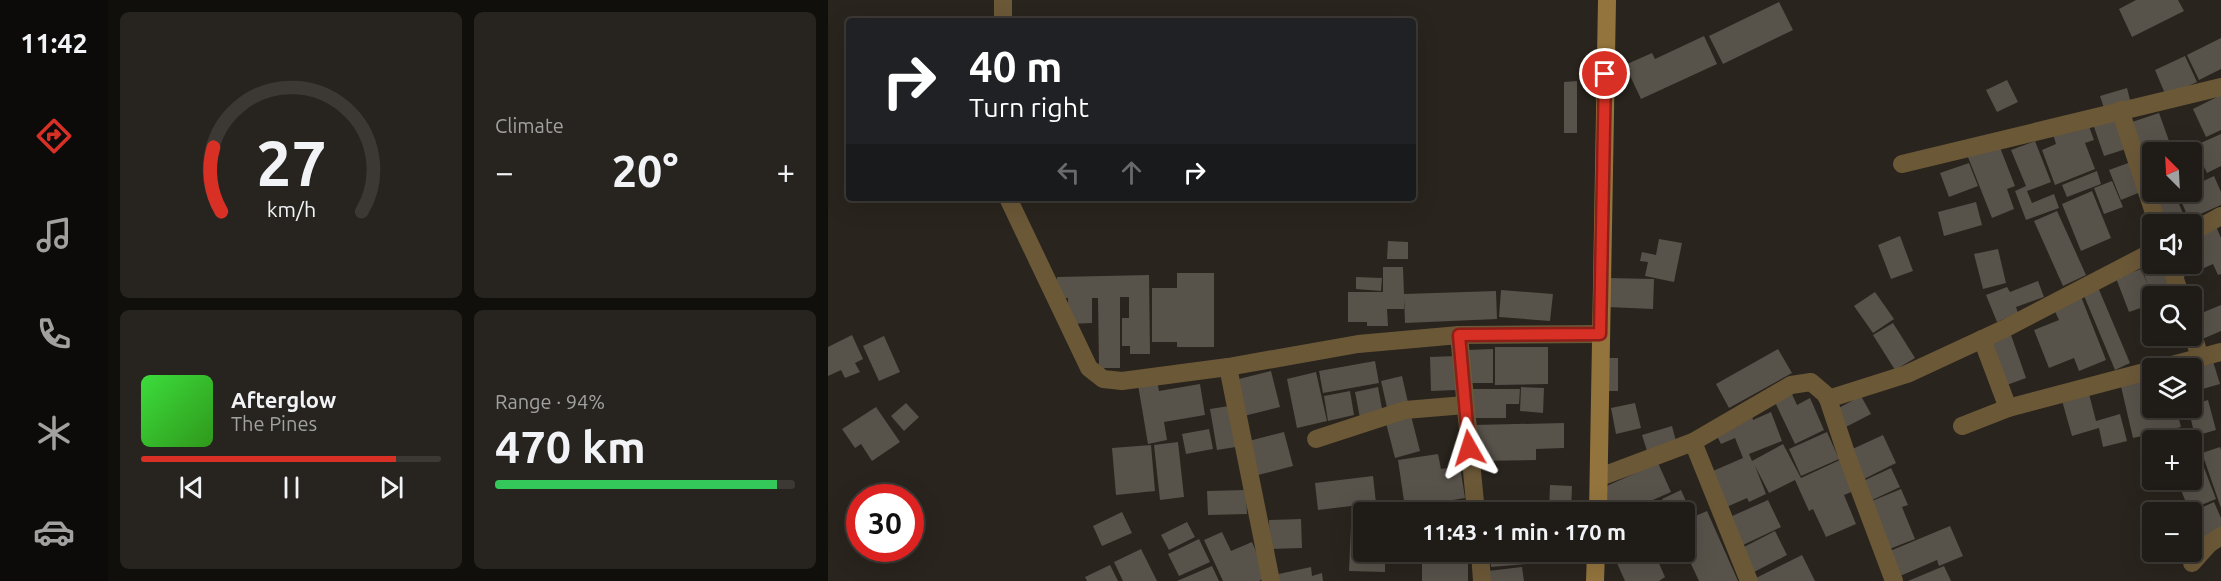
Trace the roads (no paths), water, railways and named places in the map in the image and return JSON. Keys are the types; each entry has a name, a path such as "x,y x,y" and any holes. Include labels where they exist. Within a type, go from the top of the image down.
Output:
{"street":[{"path":"1003,0 1003,18"},
{"path":"1599,502 1607,0"},
{"path":"1902,164 2221,87"},
{"path":"2120,110 2154,214"},
{"path":"1009,201 1089,368 1103,379 1122,381 1228,367 1358,344 1459,335 1600,334"},
{"path":"2202,226 2221,216"},
{"path":"1828,399 1907,374 1982,339 2142,257"},
{"path":"1459,335 1475,502"},
{"path":"1982,339 2008,408"},
{"path":"2196,346 2200,358 2221,352"},
{"path":"1228,367 1271,581"},
{"path":"1962,426 2008,408 2142,373"},
{"path":"1600,477 1693,442 1791,386 1811,382 1828,399 1894,581"},
{"path":"1316,439 1405,411 1465,405"},
{"path":"1693,442 1749,581"},
{"path":"2192,563 2209,544 2221,536"},
{"path":"1480,562 1482,581"},
{"path":"1595,581 1596,562"}]}
